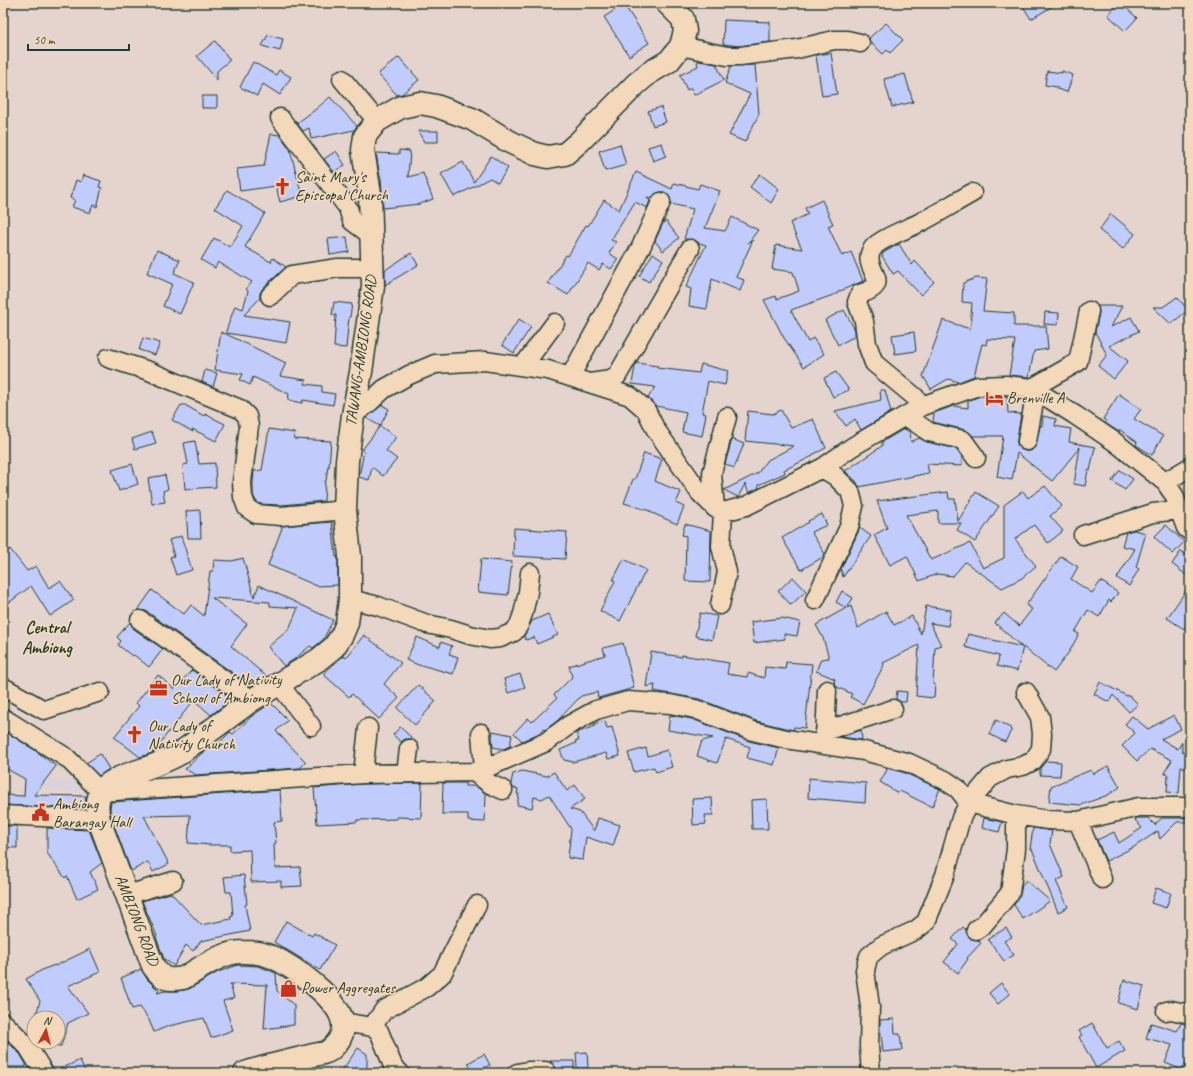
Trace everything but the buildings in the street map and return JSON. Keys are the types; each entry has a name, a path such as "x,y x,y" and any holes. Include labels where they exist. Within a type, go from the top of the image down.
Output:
{"main road":[{"name":"TAWANG-AMBIONG ROAD","path":"101,792 113,780 168,760 179,754 252,700 318,660 334,647 342,635 347,623 350,599 350,556 345,510 347,461 373,286 370,194 363,150 365,136 377,121 401,107 420,103 436,106 472,119 510,142 535,154 548,157 565,154 579,142 636,84 649,73 669,62 681,46 685,31 683,19 668,3"},
{"name":"AMBIONG ROAD","path":"101,792 97,810 99,820 153,966 159,974 165,979 175,980 183,978 230,953 244,952 262,954 281,961 308,980 331,1000 338,1011 342,1022"},
{"path":"245,1073 329,1051 341,1035 343,1029 342,1022"}],"street":[{"path":"681,46 726,56 740,56 798,49 834,40 847,40 860,43"},
{"path":"342,79 377,121"},
{"path":"280,118 348,208 352,221 372,236"},
{"path":"922,406 915,396 874,363 867,344 864,320 857,302 860,294 873,290 876,286 876,279 869,257 873,247 972,193"},
{"path":"570,377 641,247 660,202"},
{"path":"590,383 611,380 617,376 690,249"},
{"path":"270,296 292,275 338,268 372,268"},
{"path":"1027,441 1034,390 1078,362 1089,311"},
{"path":"523,366 555,323"},
{"path":"108,358 149,371 240,408 247,416 249,426 242,482 243,497 247,508 256,514 281,516 345,510"},
{"path":"353,415 384,389 409,375 436,364 485,361 548,370 630,396 646,410 656,430 680,466 700,492 719,510"},
{"path":"719,510 746,506 822,468 852,447 922,406 978,386 1006,384 1034,390 1115,442 1165,482 1174,495 1178,510 1186,528 1190,531"},
{"path":"906,416 929,432 963,440 976,458"},
{"path":"720,605 727,572 721,546 719,510 712,473 727,417"},
{"path":"1165,482 1190,467"},
{"path":"815,600 849,527 854,506 850,491 835,476 822,468"},
{"path":"1083,535 1153,513 1178,510"},
{"path":"350,599 378,606 427,624 490,640 500,638 514,632 519,625 528,592 530,573"},
{"path":"140,620 252,700"},
{"path":"279,684 311,726"},
{"path":"3,687 44,710 100,692"},
{"path":"825,738 827,690"},
{"path":"871,1073 869,1046 870,1007 865,970 869,956 882,946 916,930 926,922 945,875 961,818 969,803 990,778 1033,761 1040,749 1042,734 1040,717 1026,692"},
{"path":"3,718 67,758 101,792 363,774 479,770 546,742 569,725 596,710 628,701 670,704 695,708 753,731 786,739 825,738 864,751 909,763 945,780 958,789 969,803 1016,815 1048,820 1078,821 1139,807 1190,807"},
{"path":"825,738 893,709"},
{"path":"363,774 368,728"},
{"path":"481,733 479,770 490,784 503,790"},
{"path":"406,773 409,749"},
{"path":"3,815 99,820"},
{"path":"976,930 1010,893 1016,849 1016,815"},
{"path":"1078,821 1102,878"},
{"path":"127,895 173,881"},
{"path":"372,1028 384,1010 427,987 442,974 477,906"},
{"path":"1166,1011 1171,1010 1190,1014"},
{"path":"3,1022 28,1047 44,1073"},
{"path":"342,1022 372,1028 379,1031 393,1066 400,1073"},
{"path":"517,1073 528,1071 546,1071"}],"shaded area":[{"path":"46,780 76,781 81,791 46,790"}],"place":[{"name":"Saint Mary's Episcopal Church","path":"282,186"},
{"name":"Brenville A","path":"994,398"},
{"name":"Our Lady of Nativity School of Ambiong","path":"158,689"},
{"name":"Our Lady of Nativity Church","path":"135,735"},
{"name":"Ambiong Barangay Hall","path":"40,813"},
{"name":"Power Aggregates","path":"288,988"}],"district":[{"name":"Central Ambiong","path":"47,637"}]}
